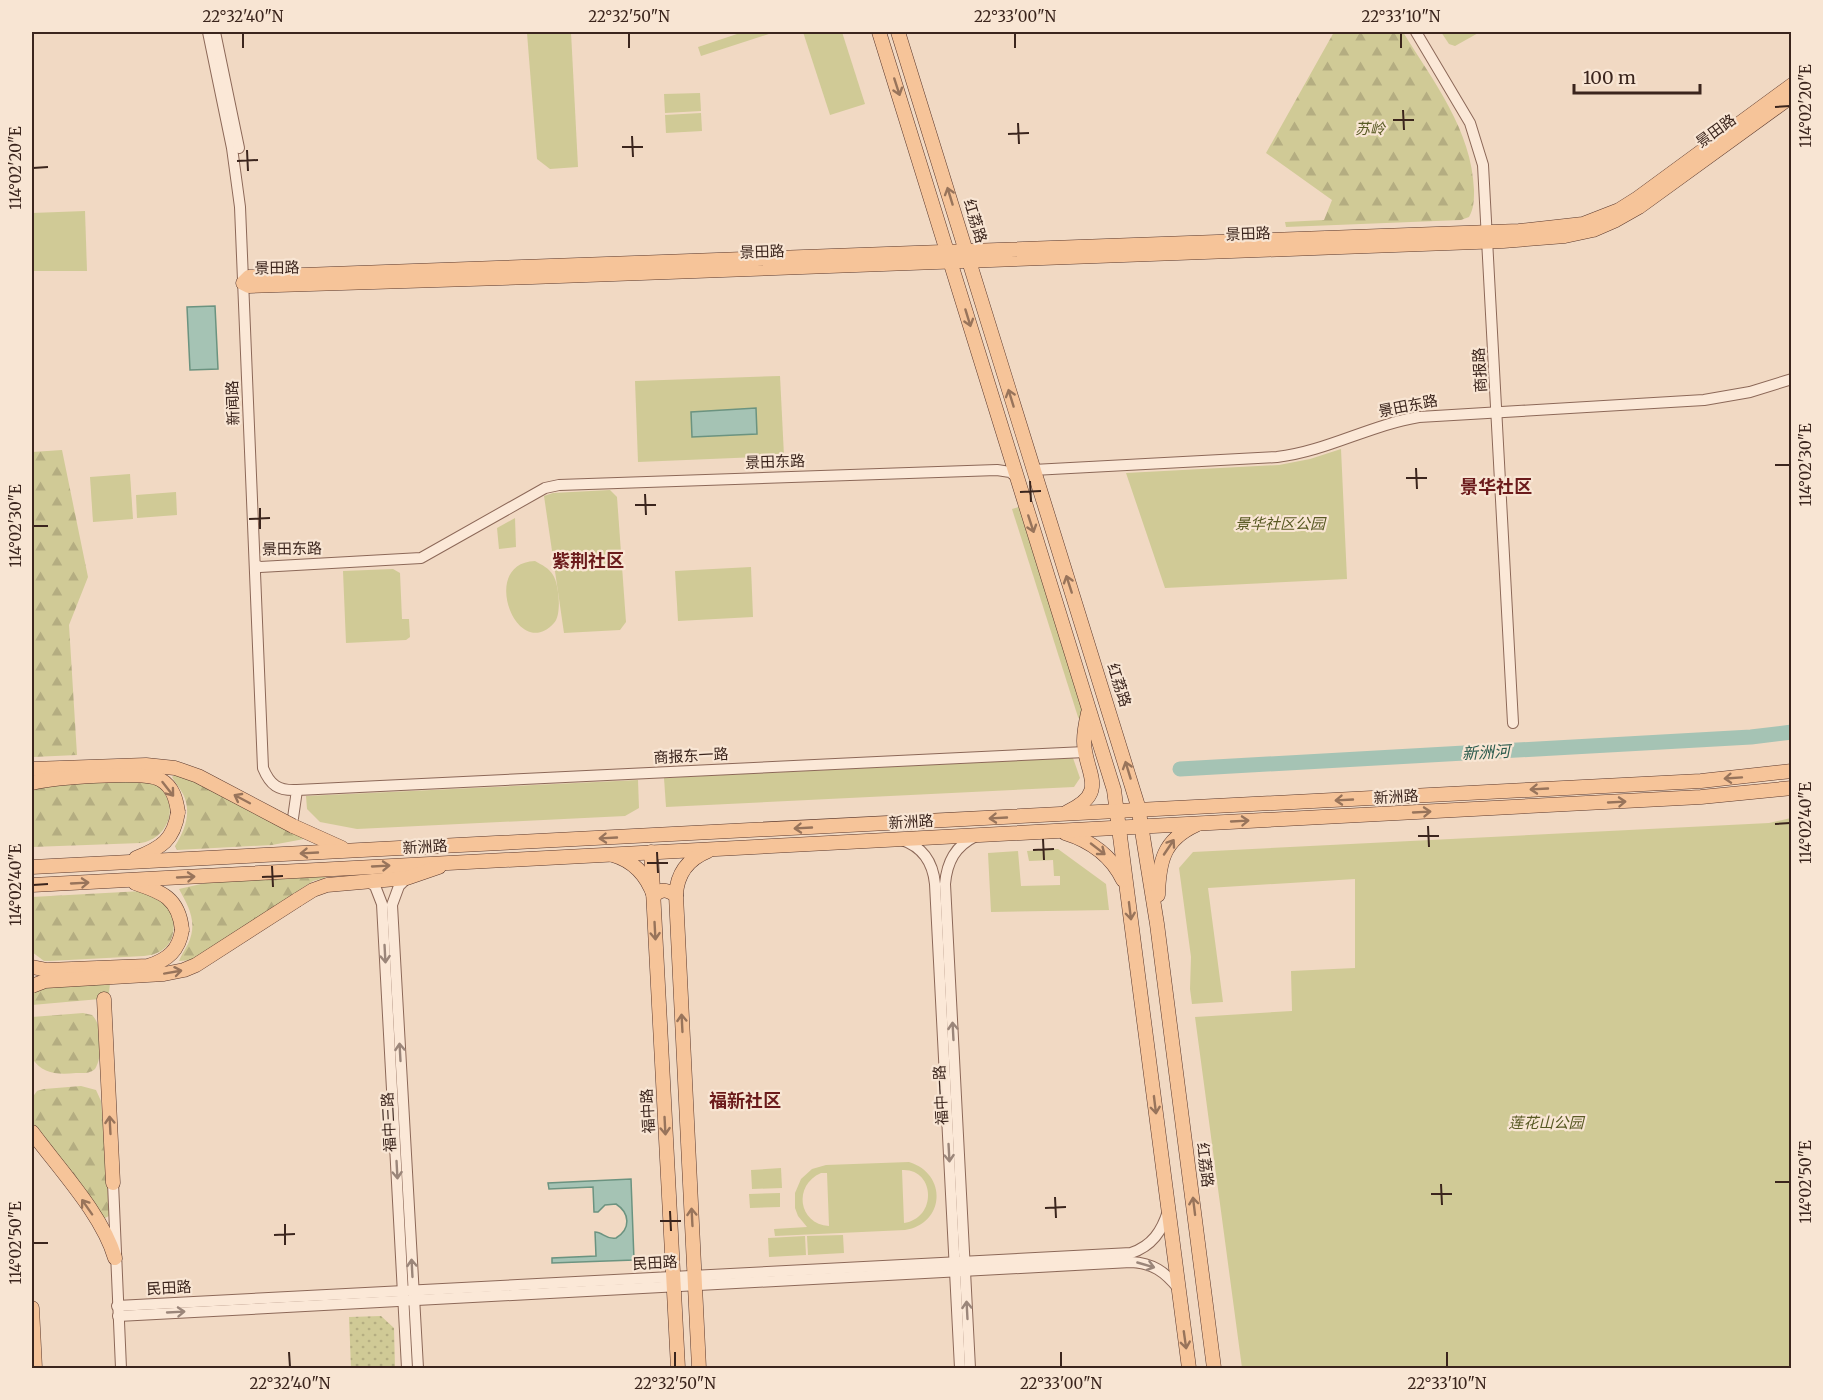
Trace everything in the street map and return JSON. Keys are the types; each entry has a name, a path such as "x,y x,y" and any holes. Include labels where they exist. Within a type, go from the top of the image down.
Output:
{"main road":[{"path":"879,32 1111,778 1189,1368"},
{"name":"红荔路","path":"898,32 1139,811 1157,924 1214,1368"},
{"name":"景田路","path":"1487,236 1583,224 1609,214 1638,198 1791,85"},
{"name":"景田路","path":"247,282 1487,236 1565,236 1593,230 1639,207 1791,96"},
{"path":"1056,815 1076,808 1089,794 1093,776 1084,741 1089,708"},
{"path":"32,769 146,765 175,768 198,776 293,822 326,843 352,851"},
{"name":"新洲路","path":"32,867 1689,782 1743,778 1791,771"},
{"path":"32,783 133,775 152,776 167,784 173,792 178,812 173,832 166,841 150,852 126,862"},
{"name":"新洲路","path":"32,885 1701,797 1791,788"},
{"path":"1157,924 1159,872 1166,849 1185,830 1200,823"},
{"path":"1052,831 1078,837 1100,850 1115,865 1127,890"},
{"path":"699,1368 676,896 679,879 688,864 705,852 716,849"},
{"name":"福中路","path":"651,852 678,1368"},
{"path":"612,854 639,870 650,885 654,896 659,891 666,890 676,896"},
{"path":"32,986 40,982 164,974 184,970 196,965 319,887 367,880 407,878 453,862"},
{"path":"32,967 47,970 148,966 169,957 181,940 182,930 178,911 167,897 128,880"},
{"path":"104,999 113,1183"},
{"path":"32,1132 100,1225 111,1244 115,1258"},
{"path":"32,1308 35,1368"},
{"path":"675,1326 686,1323 697,1328"}],"street":[{"name":"新闻路","path":"208,32 235,167 247,282"},
{"name":"新闻路","path":"215,32 236,129 243,179 258,565 263,768 270,781 278,788 297,790"},
{"name":"商报路","path":"1416,32 1464,112 1481,154 1484,175 1513,723"},
{"name":"景田东路","path":"1033,470 1287,456 1317,449 1407,419 1439,414 1704,400 1750,392 1791,380"},
{"name":"景田东路","path":"258,565 421,555 536,489 559,481 996,465 1005,461 1008,449"},
{"name":"景田东路","path":"258,565 405,561 421,558 545,488 559,484 997,470 1008,471 1016,477"},
{"name":"商报东一路","path":"297,790 1085,752"},
{"path":"293,822 297,790"},
{"name":"福中一路","path":"960,1368 960,1266 945,884 952,856 967,840 979,835"},
{"name":"福中一路","path":"899,839 917,847 923,853 929,861 934,876 960,1266 970,1368"},
{"name":"福中三路","path":"407,878 399,886 392,905 409,1295 407,1368"},
{"name":"福中三路","path":"367,880 375,886 382,904 409,1295 418,1368"},
{"path":"113,1183 121,1368"},
{"name":"民田路","path":"118,1311 960,1266 1131,1253 1144,1247 1158,1235 1169,1208"},
{"name":"民田路","path":"960,1266 1147,1263 1160,1270 1178,1288"}],"green space":[{"path":"571,32 578,167 550,169 537,159 527,33"},
{"path":"733,32 775,32 701,56 698,47 737,34"},
{"path":"803,32 842,32 865,104 830,115"},
{"name":"苏岭","path":"1334,32 1403,32 1459,127 1472,168 1474,201 1469,217 1461,220 1286,227 1285,222 1324,220 1332,200 1266,153"},
{"path":"1441,32 1480,32 1455,46 1449,44"},
{"path":"700,93 701,111 665,113 664,94"},
{"path":"701,113 702,131 666,133 665,115"},
{"path":"85,211 87,271 32,271 32,213"},
{"path":"780,376 784,456 638,462 635,381"},
{"name":"景华社区公园","path":"1341,449 1347,579 1165,588 1126,473 1279,465 1310,459"},
{"path":"62,450 88,577 69,625 77,755 33,757 32,452"},
{"path":"130,474 133,519 93,522 90,477"},
{"path":"610,490 617,497 626,622 620,630 564,633 544,496 553,493"},
{"path":"176,492 177,515 137,518 136,495"},
{"path":"1022,506 1084,708 1081,721 1012,509"},
{"path":"515,518 516,547 499,549 497,528"},
{"path":"535,561 553,575 559,599 558,613 554,623 540,632 527,631 517,622 509,608 506,592 509,577 518,566"},
{"path":"751,567 753,617 678,621 675,571"},
{"path":"393,569 400,573 402,619 409,619 410,637 406,640 346,643 343,571"},
{"path":"1073,758 1080,778 1074,787 666,807 664,778"},
{"path":"176,773 304,839 272,845 177,850 175,846 182,834 187,807 183,794 172,777"},
{"path":"145,780 161,789 169,805 168,822 157,836 141,843 32,847 32,786"},
{"path":"638,780 639,808 625,816 357,829 320,822 307,809 306,796"},
{"name":"莲花山公园","path":"1791,818 1791,1368 1242,1368 1195,1017 1292,1011 1291,971 1355,968 1355,879 1208,888 1223,1002 1192,1004 1191,957 1179,868 1193,852 1769,823"},
{"path":"1058,849 1106,884 1109,910 991,912 988,853 1018,851 1021,886 1060,885 1060,876 1054,876 1053,860 1029,861 1027,851"},
{"path":"325,875 325,878 313,881 194,960 179,961 191,936 192,922 189,909 179,889 205,883"},
{"path":"150,891 172,910 173,934 161,951 144,956 50,961 44,961 32,952 32,897"},
{"path":"110,983 109,993 100,999 32,1005 32,993 43,987"},
{"path":"83,1013 92,1015 100,1033 99,1056 95,1069 86,1073 63,1074 46,1070 36,1063 32,1058 32,1017"},
{"path":"81,1086 96,1090 101,1101 110,1207 109,1216 105,1218 33,1126 32,1098 37,1091"},
{"path":"909,1162 922,1168 930,1177 937,1198 934,1209 928,1219 918,1226 905,1230 775,1236 774,1229 807,1227 795,1208 795,1193 801,1179 812,1169 826,1165","holes":["902,1170 913,1171 921,1177 928,1194 923,1212 915,1219 904,1223","821,1173 827,1173 829,1226 811,1219 805,1212 803,1203 806,1186"]},
{"path":"781,1168 782,1188 752,1189 751,1170"},
{"path":"780,1193 780,1207 750,1208 749,1194"},
{"path":"843,1235 844,1253 808,1255 807,1236"},
{"path":"805,1236 806,1255 769,1257 768,1238"},
{"path":"381,1316 394,1328 395,1368 351,1368 349,1317"}],"shaded area":[{"path":"215,306 218,369 190,370 187,307"},
{"path":"756,408 757,434 692,437 691,412"},
{"path":"631,1179 634,1260 552,1263 552,1258 596,1256 595,1232 616,1238 624,1230 627,1221 624,1212 616,1204 605,1205 598,1212 594,1212 593,1187 549,1189 548,1183"}],"waterway":[{"name":"新洲河","path":"1180,769 1751,737 1792,732"}],"district":[{"name":"景华社区","path":"1496,487"},
{"name":"紫荆社区","path":"588,561"},
{"name":"福新社区","path":"745,1101"}]}
